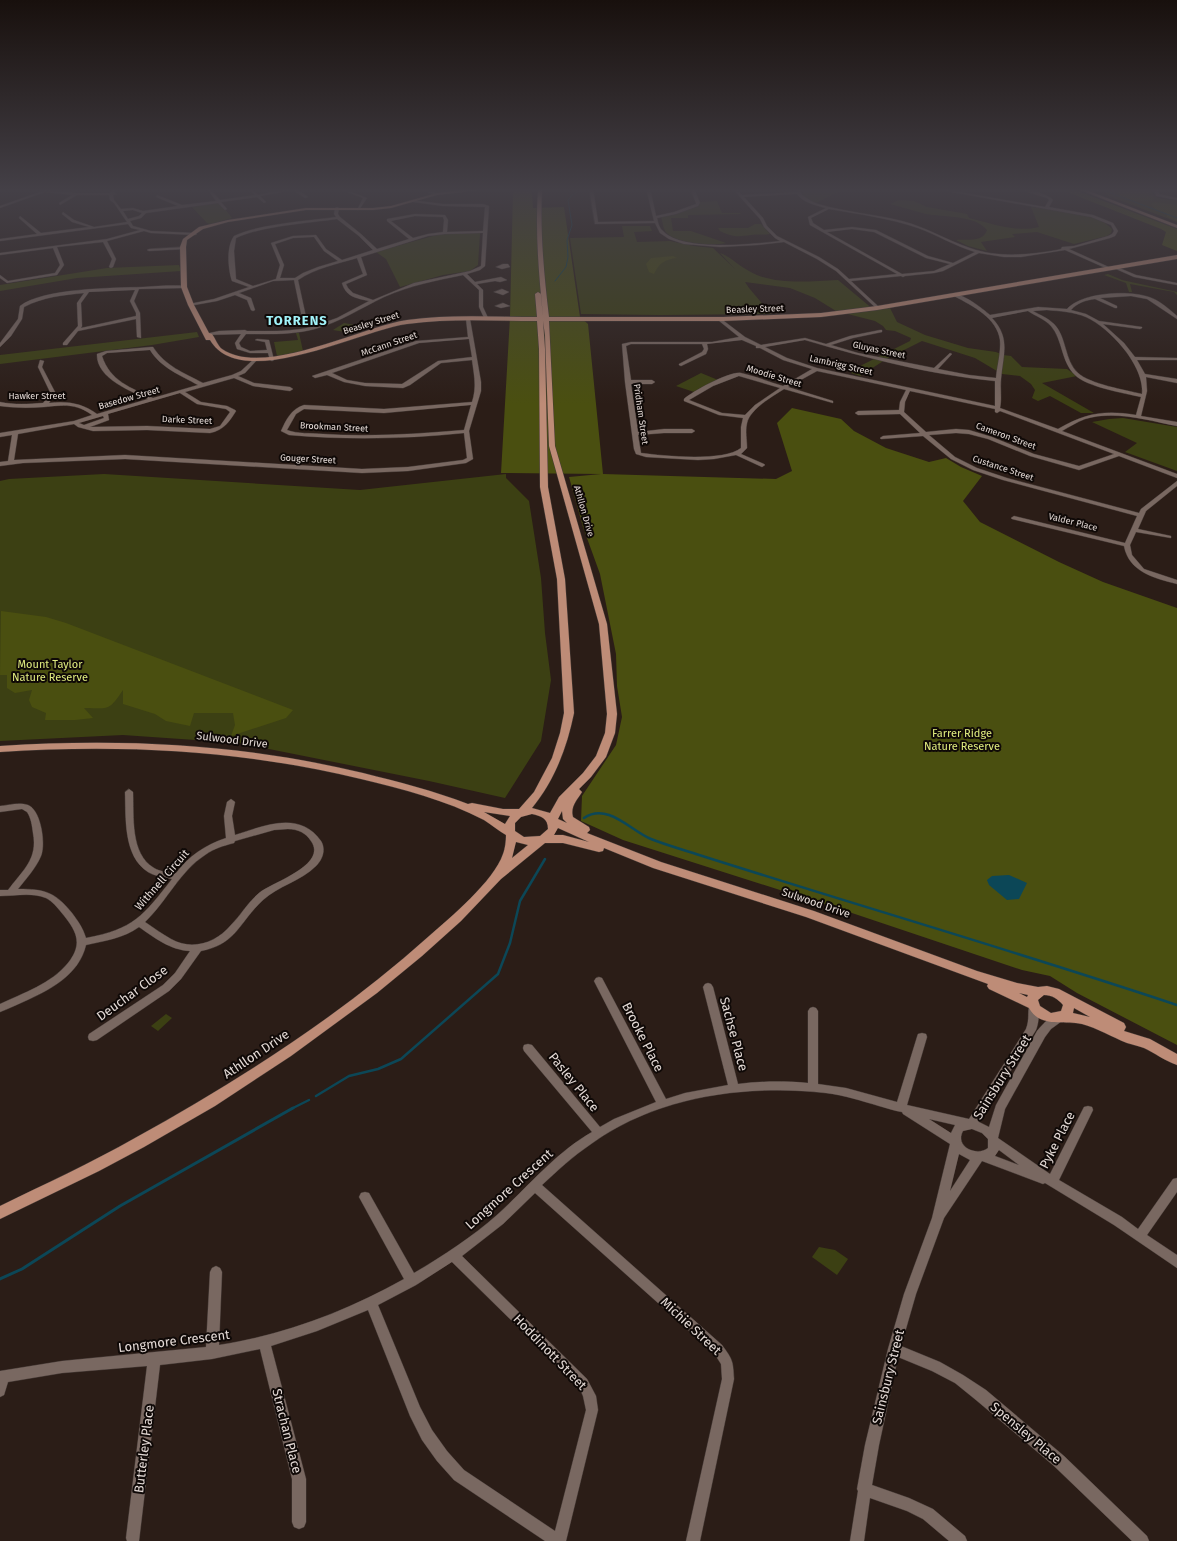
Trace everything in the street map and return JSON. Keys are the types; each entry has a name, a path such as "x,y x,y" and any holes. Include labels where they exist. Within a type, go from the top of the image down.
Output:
{"main road":[{"name":"Beasley Street","path":"184,260 184,287 191,305 207,334 206,335 212,347 221,354 236,358 254,359 302,356 333,344 400,323 427,319 525,319 540,316 547,322 559,319 721,319 802,316 859,311 1166,260"},
{"path":"522,812 540,812 548,815 553,820 554,830 550,835 542,840 531,842 522,840 512,834 509,828 510,822 515,816 522,812 538,794 557,758 565,733 568,713 568,681 561,579 544,487 539,260"},
{"name":"Athllon Drive","path":"541,260 547,322 552,446 604,624 612,714 610,733 603,753 595,766 563,799 558,806 553,820"},
{"path":"546,308 549,313 559,319"},
{"path":"509,319 540,316"},
{"path":"525,319 535,322 541,329"},
{"path":"547,322 581,319"},
{"name":"Sulwood Drive","path":"0,749 112,744 180,747 225,751 334,769 396,785 455,803 503,812 522,812"},
{"path":"579,783 579,790 572,798 566,809 566,814 569,820 577,826 631,851 642,859"},
{"name":"Sulwood Drive","path":"455,803 485,816 512,834"},
{"name":"Sulwood Drive","path":"553,820 582,835 642,859"},
{"name":"Athllon Drive","path":"497,876 510,854 512,834"},
{"name":"Athllon Drive","path":"0,1213 87,1171 139,1143 210,1102 288,1052 361,998 418,953 457,918 497,876 542,840"},
{"name":"Sulwood Drive","path":"542,840 570,840 642,859 830,921 974,975 1017,988 1039,992"},
{"name":"Sulwood Drive","path":"974,975 989,985 1033,1006"},
{"path":"1146,1043 1133,1040 1092,1022 1075,1018 1046,1017 1033,1006 1032,999 1039,992 1048,990 1139,1037 1146,1043 1177,1060"},
{"path":"1060,1018 1067,1014 1069,1009 1067,1002 1062,996"}],"street":[{"path":"0,276 7,282 56,274 62,265 60,260"},
{"path":"111,267 114,260"},
{"path":"232,260 234,280 240,284 252,287"},
{"path":"278,279 282,265 280,260"},
{"path":"191,305 235,294 278,279 296,279 311,270 345,260"},
{"path":"360,260 365,275 345,283 345,290 350,294 373,301"},
{"path":"483,266 484,260"},
{"path":"820,260 829,265 848,280 877,308"},
{"path":"874,260 903,276"},
{"path":"940,260 953,264"},
{"path":"848,280 934,272 962,260"},
{"path":"1090,260 1110,269"},
{"path":"207,334 227,331 299,331 340,319 373,301 426,281 464,274 477,270 483,266 498,266"},
{"path":"1117,268 1135,276 1177,284"},
{"path":"464,274 479,287 489,307 487,319"},
{"path":"296,279 304,318 311,323 320,326"},
{"path":"474,283 495,280"},
{"path":"0,346 18,323 21,308 27,302 46,296 87,292 184,287"},
{"path":"137,289 132,301 138,313 139,337"},
{"path":"66,344 80,326 79,303 87,292"},
{"path":"481,292 496,292"},
{"path":"235,294 249,299 253,310"},
{"path":"1068,311 1070,306 1075,303 1122,294 1142,296 1154,301 1177,318"},
{"path":"954,295 971,304 988,317 994,323 1001,336 997,394 999,399 997,410"},
{"path":"1096,298 1115,307"},
{"path":"988,317 1029,310 1048,309 1068,311 1088,316 1134,358 1143,375 1145,386 1144,396 1138,417"},
{"path":"1029,310 1053,326 1059,335 1071,367 1078,375 1091,381 1144,396"},
{"path":"77,330 138,317"},
{"name":"Gouger Street","path":"0,464 11,462 125,457 342,470 392,470 469,461 470,449 466,431 478,391 478,382 468,319"},
{"name":"Lambrigg Street","path":"721,319 743,338 758,347 773,354 816,369 955,399 997,410 1028,420 1177,476"},
{"path":"1096,322 1140,328"},
{"path":"245,331 237,343 238,348 250,352 270,352"},
{"path":"826,345 852,337 880,331"},
{"path":"263,332 257,340 267,341 272,359"},
{"name":"McCann Street","path":"315,376 328,373 418,342 470,338"},
{"name":"Pridham Street","path":"738,454 716,458 641,455 637,450 623,348 625,344 631,343 704,343 743,338"},
{"name":"Gluyas Street","path":"758,347 805,339 851,352 935,370 974,378 998,380"},
{"path":"681,365 704,353 706,349 704,343"},
{"path":"152,400 117,382 104,369 99,354 151,348 156,356 169,368 203,385"},
{"path":"935,370 950,354"},
{"path":"328,373 338,379 351,383 403,386 440,362 474,358"},
{"path":"1134,358 1177,359"},
{"name":"Basedow Street","path":"0,435 75,422 234,376 243,372 254,359"},
{"path":"42,361 40,368 44,378 53,390 53,393 44,405"},
{"path":"762,465 738,454 744,448 746,417 758,405 816,369"},
{"name":"Moodie Street","path":"746,417 721,414 686,400 692,395 734,374 743,374 831,402"},
{"path":"1143,375 1177,381"},
{"path":"234,376 253,384 290,389"},
{"path":"628,382 652,382"},
{"path":"858,412 901,412 902,404 909,389"},
{"name":"Darke Street","path":"75,422 84,427 94,429 147,428 216,431 223,426 233,411 227,408 199,403 180,392"},
{"path":"990,408 993,398 997,394"},
{"name":"Brookman Street","path":"466,431 410,437 334,438 289,433 284,431 294,413 304,407 384,411 474,402"},
{"name":"Hawker Street","path":"0,404 22,406 78,405 89,410 96,416"},
{"name":"Custance Street","path":"901,412 924,434 953,458 984,473 1140,515"},
{"path":"84,427 107,419 104,413"},
{"path":"1058,431 1076,420 1094,416 1120,415 1177,424"},
{"path":"635,434 664,431 692,431"},
{"name":"Cameron Street","path":"882,438 956,431 969,432 990,438 1032,455 1079,468 1120,454"},
{"path":"11,462 15,433"},
{"path":"1177,483 1147,506 1140,515 1135,530 1127,545 1132,561 1142,570 1161,578 1177,582"},
{"name":"Valder Place","path":"1014,518 1127,545"},
{"path":"1135,530 1169,538"},
{"path":"129,792 130,830 144,864 150,869 178,877"},
{"path":"231,802 228,816 231,840"},
{"path":"0,809 23,807 31,810 34,814 39,842 39,848 35,859 10,893"},
{"name":"Withnell Circuit","path":"82,942 110,937 122,933 140,923 153,911 194,858 203,852 231,840 274,826 288,825 305,830 312,835 318,845 319,854 313,865 308,870 276,887 256,902 225,938 216,943 198,948 180,946 169,942 140,923"},
{"path":"0,893 39,893 58,902 79,928 82,942 77,957 61,976 0,1008"},
{"name":"Deuchar Close","path":"93,1037 166,988 178,976 198,948"},
{"name":"Brooke Place","path":"599,981 663,1104"},
{"name":"Sachse Place","path":"708,987 734,1088"},
{"name":"Sainsbury Street","path":"971,1124 1031,1030 1034,1021 1033,1006"},
{"path":"813,1011 813,1088"},
{"name":"Sainsbury Street","path":"993,1139 1000,1108 1041,1034 1047,1026 1060,1018"},
{"path":"901,1108 922,1038"},
{"name":"Pasley Place","path":"528,1048 599,1134"},
{"name":"Longmore Crescent","path":"1,1377 82,1365 154,1360 212,1353 264,1341 319,1324 371,1302 412,1281 453,1255 496,1222 559,1162 599,1134 630,1116 689,1095 734,1088 774,1085 813,1088 857,1095 901,1108 971,1124"},
{"name":"Longmore Crescent","path":"901,1108 956,1142"},
{"name":"Pyke Place","path":"1052,1182 1088,1110"},
{"path":"1052,1182 982,1157 967,1154 962,1151 956,1142 956,1131 971,1124 984,1128 993,1139 1052,1182 1140,1236 1177,1262"},
{"path":"982,1157 993,1151 993,1139"},
{"name":"Sainsbury Street","path":"857,1541 864,1489 880,1403 910,1294 935,1226 956,1142"},
{"name":"Sainsbury Street","path":"935,1226 982,1157"},
{"path":"1140,1236 1177,1183"},
{"name":"Michie Street","path":"535,1186 718,1349 727,1362 728,1379 693,1541"},
{"path":"365,1197 412,1281"},
{"name":"Hoddinott Street","path":"453,1255 583,1383 588,1389 591,1397 592,1410 558,1541"},
{"path":"212,1353 216,1272"},
{"path":"371,1302 415,1411 427,1434 442,1456 460,1475 480,1490 558,1541"},
{"name":"Strachan Place","path":"264,1341 299,1479 299,1522"},
{"name":"Spensley Place","path":"894,1349 936,1366 959,1379 981,1395 1065,1466 1142,1541"},
{"name":"Butterley Place","path":"133,1538 154,1360"},
{"path":"0,1390 1,1377"},
{"path":"864,1489 909,1505 928,1514 960,1541"}],"green space":[{"path":"386,260 478,260 478,265 470,271 443,275 400,287"},
{"name":"Farrer Ridge Nature Reserve","path":"511,260 572,260 580,317 588,324 603,474 776,479 792,471 777,423 792,408 841,419 854,431 886,448 929,462 946,458 961,467 982,476 963,501 980,522 1059,562 1103,582 1177,608 1177,1045 1077,993 1050,976 1022,970 846,911 623,840 581,821 582,796 616,745 622,717 617,686 616,654 600,574 583,527 569,477 601,474 501,473 510,317"},
{"path":"573,260 725,260 735,269 726,260 732,260 749,271 770,279 793,282 838,280 874,310 890,308 897,322 925,335 968,348 1011,356 1022,367 1067,369 1077,376 1042,383 1094,413 1081,413 1050,396 1038,401 1032,398 1035,390 1031,384 1020,376 1002,374 975,358 922,341 888,358 860,376 851,373 854,369 910,341 911,338 895,331 886,330 875,321 836,311 815,298 790,288 745,282 771,314 581,314"},
{"path":"649,260 667,260 658,267 654,274 649,272 646,264"},
{"path":"179,265 181,271 77,278 0,291 0,285 107,268"},
{"path":"1108,274 1122,280 1177,292 1177,295 1174,292 1130,284 1132,292 1129,292 1126,283 1104,275"},
{"path":"344,323 361,326 351,333 333,330"},
{"path":"197,332 199,337 152,345 0,364 0,355"},
{"path":"296,333 299,333 303,351 277,356 274,342 298,340"},
{"path":"701,373 718,380 694,392 676,386"},
{"path":"1123,418 1177,427 1177,471 1125,452 1137,443 1092,422"},
{"path":"104,474 360,490 506,474 506,478 529,501 541,578 545,633 551,680 541,741 505,798 429,781 239,743 123,735 0,741 0,481 9,479"},
{"name":"Mount Taylor Nature Reserve","path":"1,611 46,617 66,623 293,710 286,718 231,736 235,725 233,713 194,713 190,726 166,721 155,714 123,704 123,690 114,702 107,707 84,708 93,718 75,720 45,720 46,713 32,707 29,700 32,690 15,693 7,688 7,675 0,675"},
{"path":"166,1014 172,1018 158,1031 151,1026"},
{"path":"819,1247 835,1250 848,1259 837,1275 812,1257"}],"water":[{"path":"1009,875 1027,883 1019,899 1007,900 989,885 987,880 992,876"}],"waterway":[{"path":"555,281 566,267 567,260"},
{"path":"584,818 593,814 602,813 619,820 651,839 668,845 1057,966 1177,1005"},
{"path":"316,1096 349,1076 378,1069 401,1059 498,974 510,943 520,901 545,859"},
{"path":"293,1108 309,1100"},
{"path":"0,1279 22,1269 120,1206 293,1108"}],"district":[{"name":"TORRENS","path":"297,320"}]}
